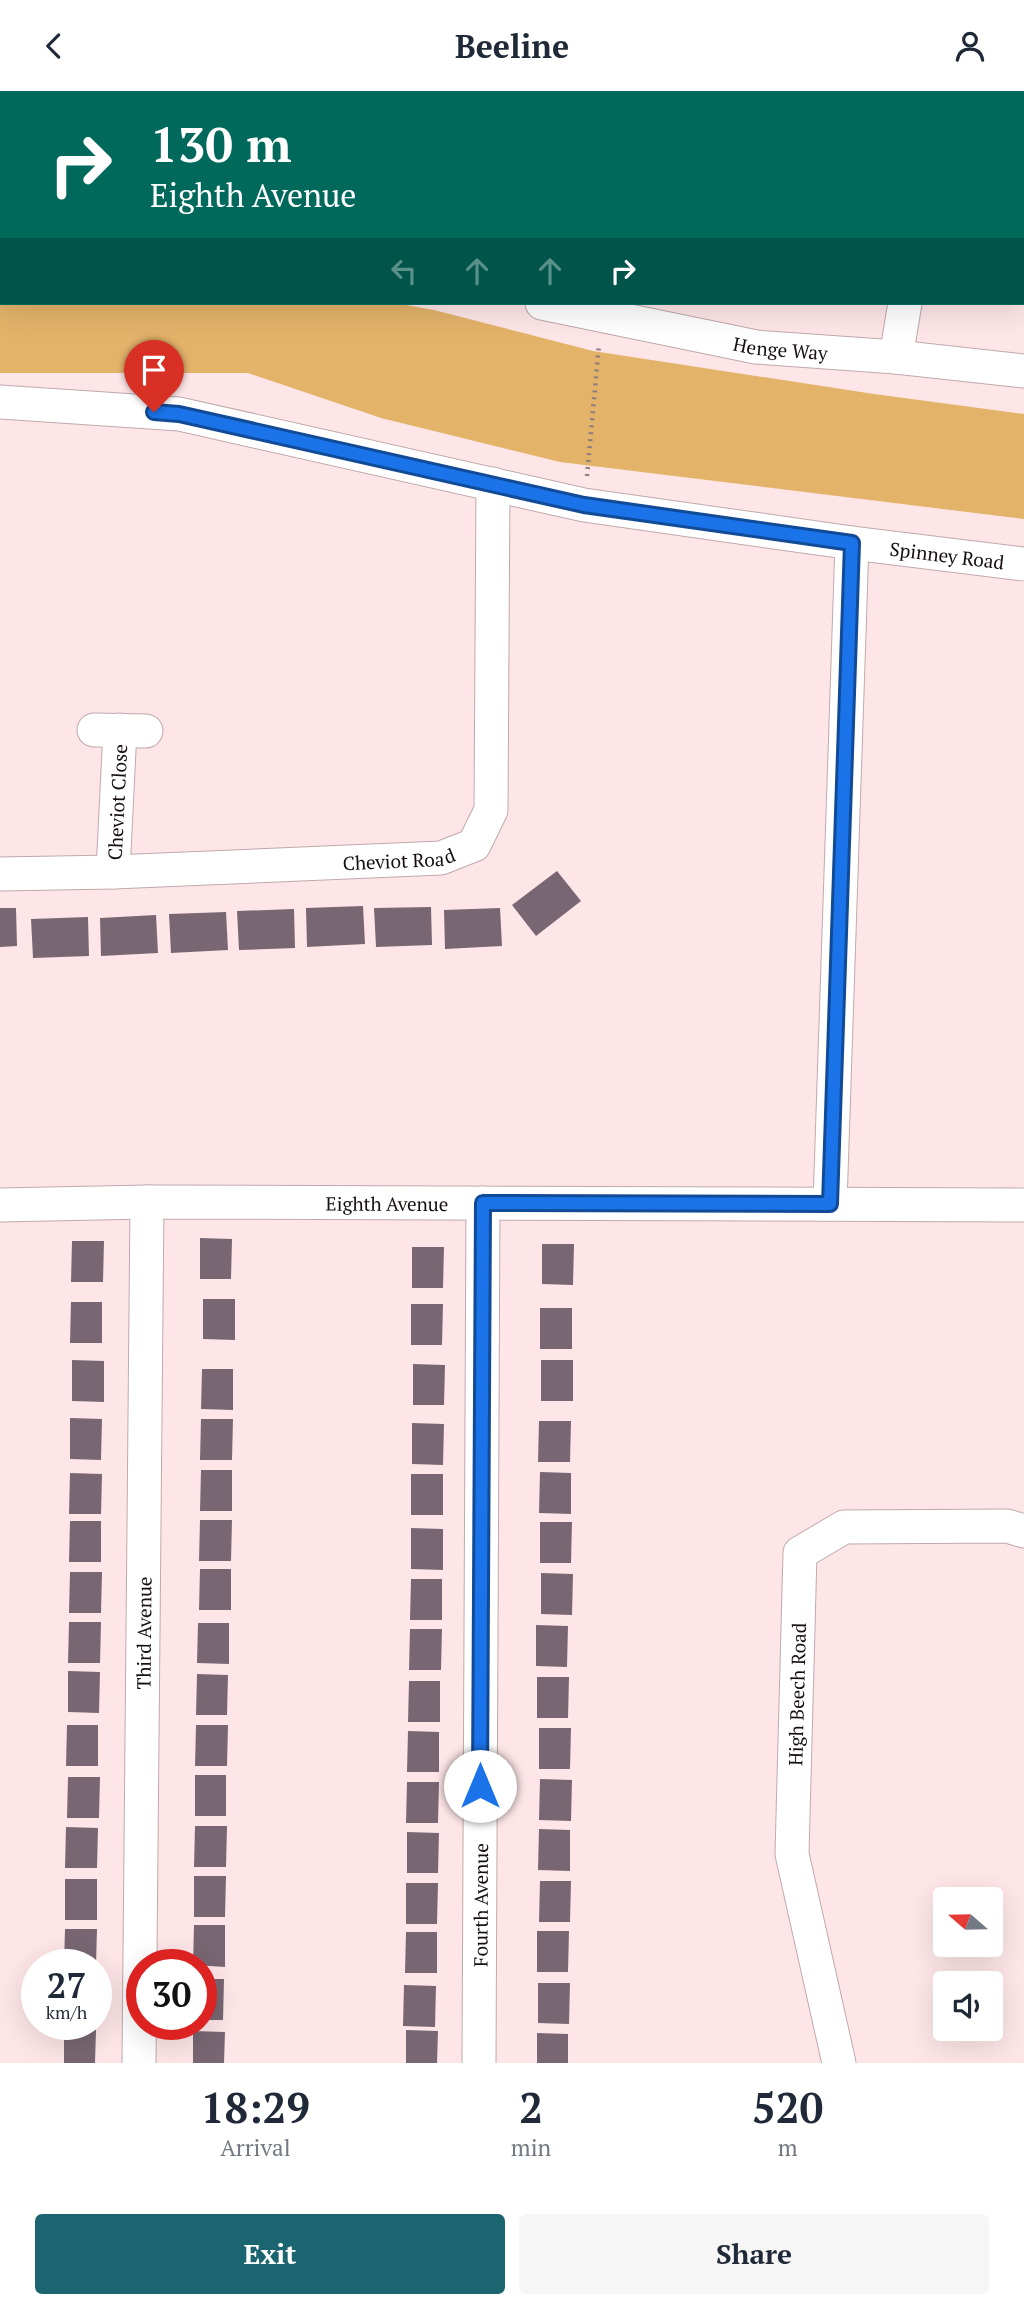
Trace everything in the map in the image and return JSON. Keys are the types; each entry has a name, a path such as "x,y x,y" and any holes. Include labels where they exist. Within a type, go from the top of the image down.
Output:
{"street":[{"name":"Henge Way","path":"559,305 602,310 756,347 896,356 1024,371"},
{"path":"896,356 905,305"},
{"name":"Spinney Road","path":"0,402 179,414 584,505 1024,564"},
{"name":"Cheviot Road","path":"0,874 441,858 474,845 491,810 493,484"},
{"path":"830,1204 852,543"},
{"name":"Cheviot Close","path":"113,872 120,731"},
{"name":"Eighth Avenue","path":"0,1205 147,1202 1024,1205"},
{"name":"Third Avenue","path":"139,2063 147,1202"},
{"name":"Fourth Avenue","path":"479,2063 483,1203"},
{"name":"High Beech Road","path":"839,2063 792,1854 800,1553 844,1527 1007,1526 1024,1531"}],"path":[{"path":"584,505 602,310"}],"shaded area":[{"path":"0,305 406,305 593,351 1024,414 1024,519 560,462 381,418 248,373 0,373"}],"building":[{"path":"557,871 581,901 536,936 512,905"},
{"path":"363,906 365,944 307,947 306,908"},
{"path":"431,907 432,945 376,947 374,908"},
{"path":"0,908 16,908 17,946 0,947"},
{"path":"500,908 502,946 445,949 444,910"},
{"path":"294,909 295,948 239,950 237,911"},
{"path":"226,912 228,950 171,953 169,914"},
{"path":"156,915 158,953 101,956 100,918"},
{"path":"88,917 89,956 33,958 31,919"},
{"path":"200,1238 232,1239 231,1279 200,1279"},
{"path":"72,1241 104,1241 103,1282 71,1282"},
{"path":"542,1244 574,1244 573,1285 542,1284"},
{"path":"412,1247 444,1247 443,1288 412,1288"},
{"path":"203,1299 235,1299 235,1340 203,1339"},
{"path":"71,1302 102,1302 102,1343 70,1343"},
{"path":"411,1304 443,1304 442,1345 411,1345"},
{"path":"540,1308 572,1308 572,1349 540,1349"},
{"path":"72,1360 104,1361 104,1402 72,1401"},
{"path":"541,1360 573,1360 573,1401 541,1401"},
{"path":"413,1364 445,1365 444,1405 413,1405"},
{"path":"202,1369 233,1369 233,1410 201,1409"},
{"path":"70,1418 102,1419 101,1460 70,1459"},
{"path":"201,1419 233,1419 232,1460 200,1460"},
{"path":"539,1421 571,1421 570,1462 538,1462"},
{"path":"412,1423 444,1424 443,1465 412,1464"},
{"path":"201,1470 232,1470 232,1511 200,1511"},
{"path":"540,1472 571,1473 571,1514 539,1513"},
{"path":"70,1473 102,1474 101,1514 69,1514"},
{"path":"411,1474 443,1474 443,1515 411,1515"},
{"path":"200,1520 232,1520 231,1561 199,1561"},
{"path":"70,1521 101,1521 101,1562 69,1562"},
{"path":"540,1522 572,1522 571,1563 540,1563"},
{"path":"411,1528 443,1529 443,1570 411,1569"},
{"path":"200,1569 231,1569 231,1610 199,1610"},
{"path":"70,1572 102,1572 101,1613 69,1613"},
{"path":"541,1573 573,1574 572,1615 541,1614"},
{"path":"411,1579 442,1579 442,1620 410,1620"},
{"path":"69,1622 101,1622 100,1663 68,1663"},
{"path":"198,1623 229,1623 229,1664 197,1663"},
{"path":"536,1625 568,1626 567,1667 536,1666"},
{"path":"410,1629 442,1629 441,1670 409,1670"},
{"path":"68,1671 100,1672 99,1713 68,1712"},
{"path":"197,1674 228,1675 227,1715 196,1715"},
{"path":"537,1677 569,1677 568,1718 537,1718"},
{"path":"409,1681 440,1681 440,1722 408,1722"},
{"path":"67,1725 98,1725 98,1766 66,1766"},
{"path":"196,1725 228,1725 227,1766 195,1766"},
{"path":"539,1728 571,1728 570,1769 539,1769"},
{"path":"408,1731 439,1732 439,1772 407,1772"},
{"path":"195,1775 226,1775 226,1816 195,1816"},
{"path":"68,1777 100,1777 99,1818 67,1818"},
{"path":"540,1779 572,1780 571,1821 539,1820"},
{"path":"407,1782 439,1782 438,1823 406,1823"},
{"path":"195,1826 227,1826 226,1867 194,1867"},
{"path":"66,1827 98,1828 97,1868 65,1868"},
{"path":"539,1829 570,1830 570,1871 538,1870"},
{"path":"407,1832 439,1833 438,1873 407,1873"},
{"path":"194,1876 226,1876 225,1917 194,1917"},
{"path":"65,1879 97,1879 97,1920 65,1920"},
{"path":"540,1881 571,1881 570,1922 539,1922"},
{"path":"406,1883 438,1883 437,1924 406,1924"},
{"path":"194,1925 225,1925 225,1967 217,1966 217,1949 193,1949"},
{"path":"65,1929 97,1929 96,1949 64,1949"},
{"path":"537,1931 569,1931 568,1972 537,1972"},
{"path":"406,1932 437,1932 437,1973 405,1973"},
{"path":"217,1979 224,1979 223,2020 217,2020"},
{"path":"538,1983 570,1983 569,2024 538,2023"},
{"path":"404,1985 436,1986 435,2027 403,2026"},
{"path":"406,2030 438,2031 437,2063 406,2063"},
{"path":"217,2032 225,2032 224,2063 193,2063 193,2040 217,2040"},
{"path":"537,2033 568,2034 568,2063 537,2063"},
{"path":"64,2040 96,2040 95,2063 64,2063"}],"route":[{"path":"154,412 179,414 584,505 852,543 830,1204 483,1203 480,1786"}]}
